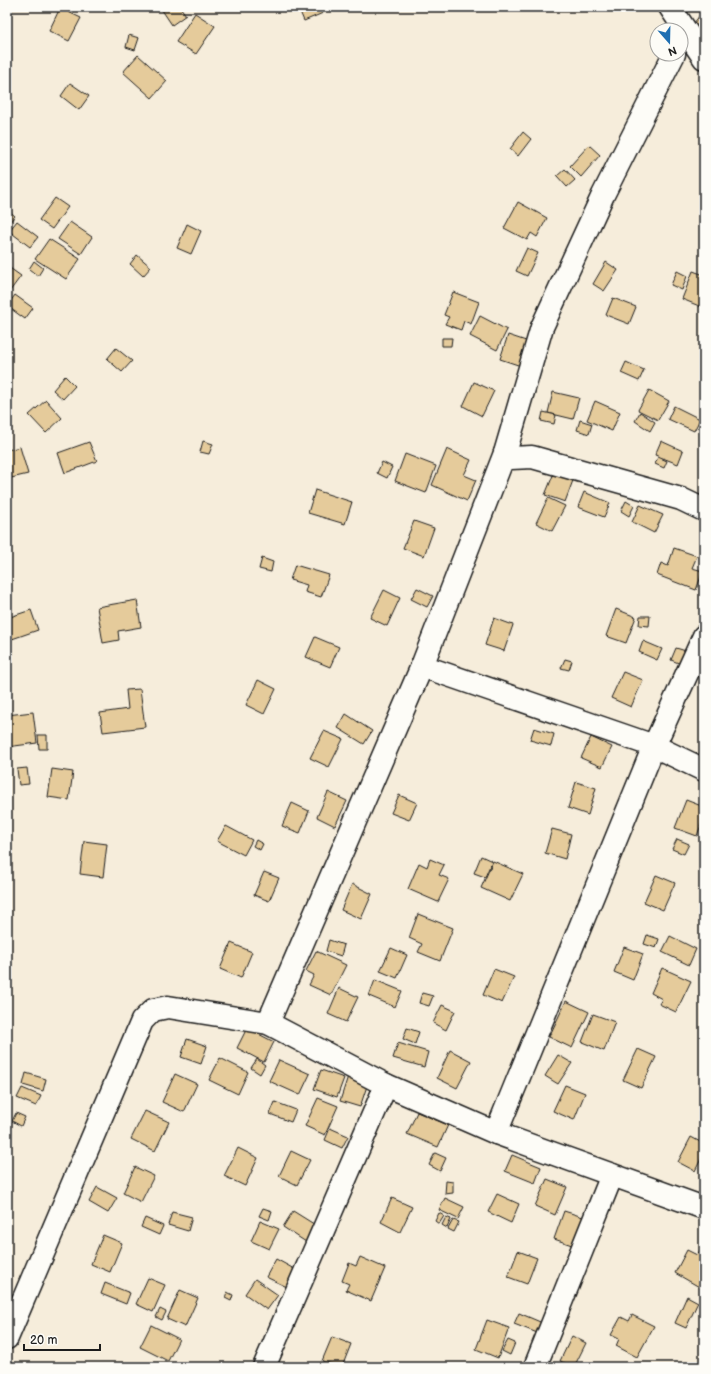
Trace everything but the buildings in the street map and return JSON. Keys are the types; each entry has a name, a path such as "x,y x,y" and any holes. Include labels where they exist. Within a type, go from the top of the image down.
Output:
{"street":[{"path":"670,7 677,22"},
{"path":"689,42 704,58"},
{"path":"268,1024 422,666 505,453 542,327 604,195 670,62"},
{"path":"505,453 511,458 532,457 681,499 704,510"},
{"path":"681,499 704,495"},
{"path":"496,1133 654,746 704,636"},
{"path":"422,666 654,746 704,770"},
{"path":"7,1338 142,1021 153,1010 168,1007 268,1024 386,1085 496,1133 704,1208"},
{"path":"264,1367 386,1085"},
{"path":"535,1367 612,1176"}]}
